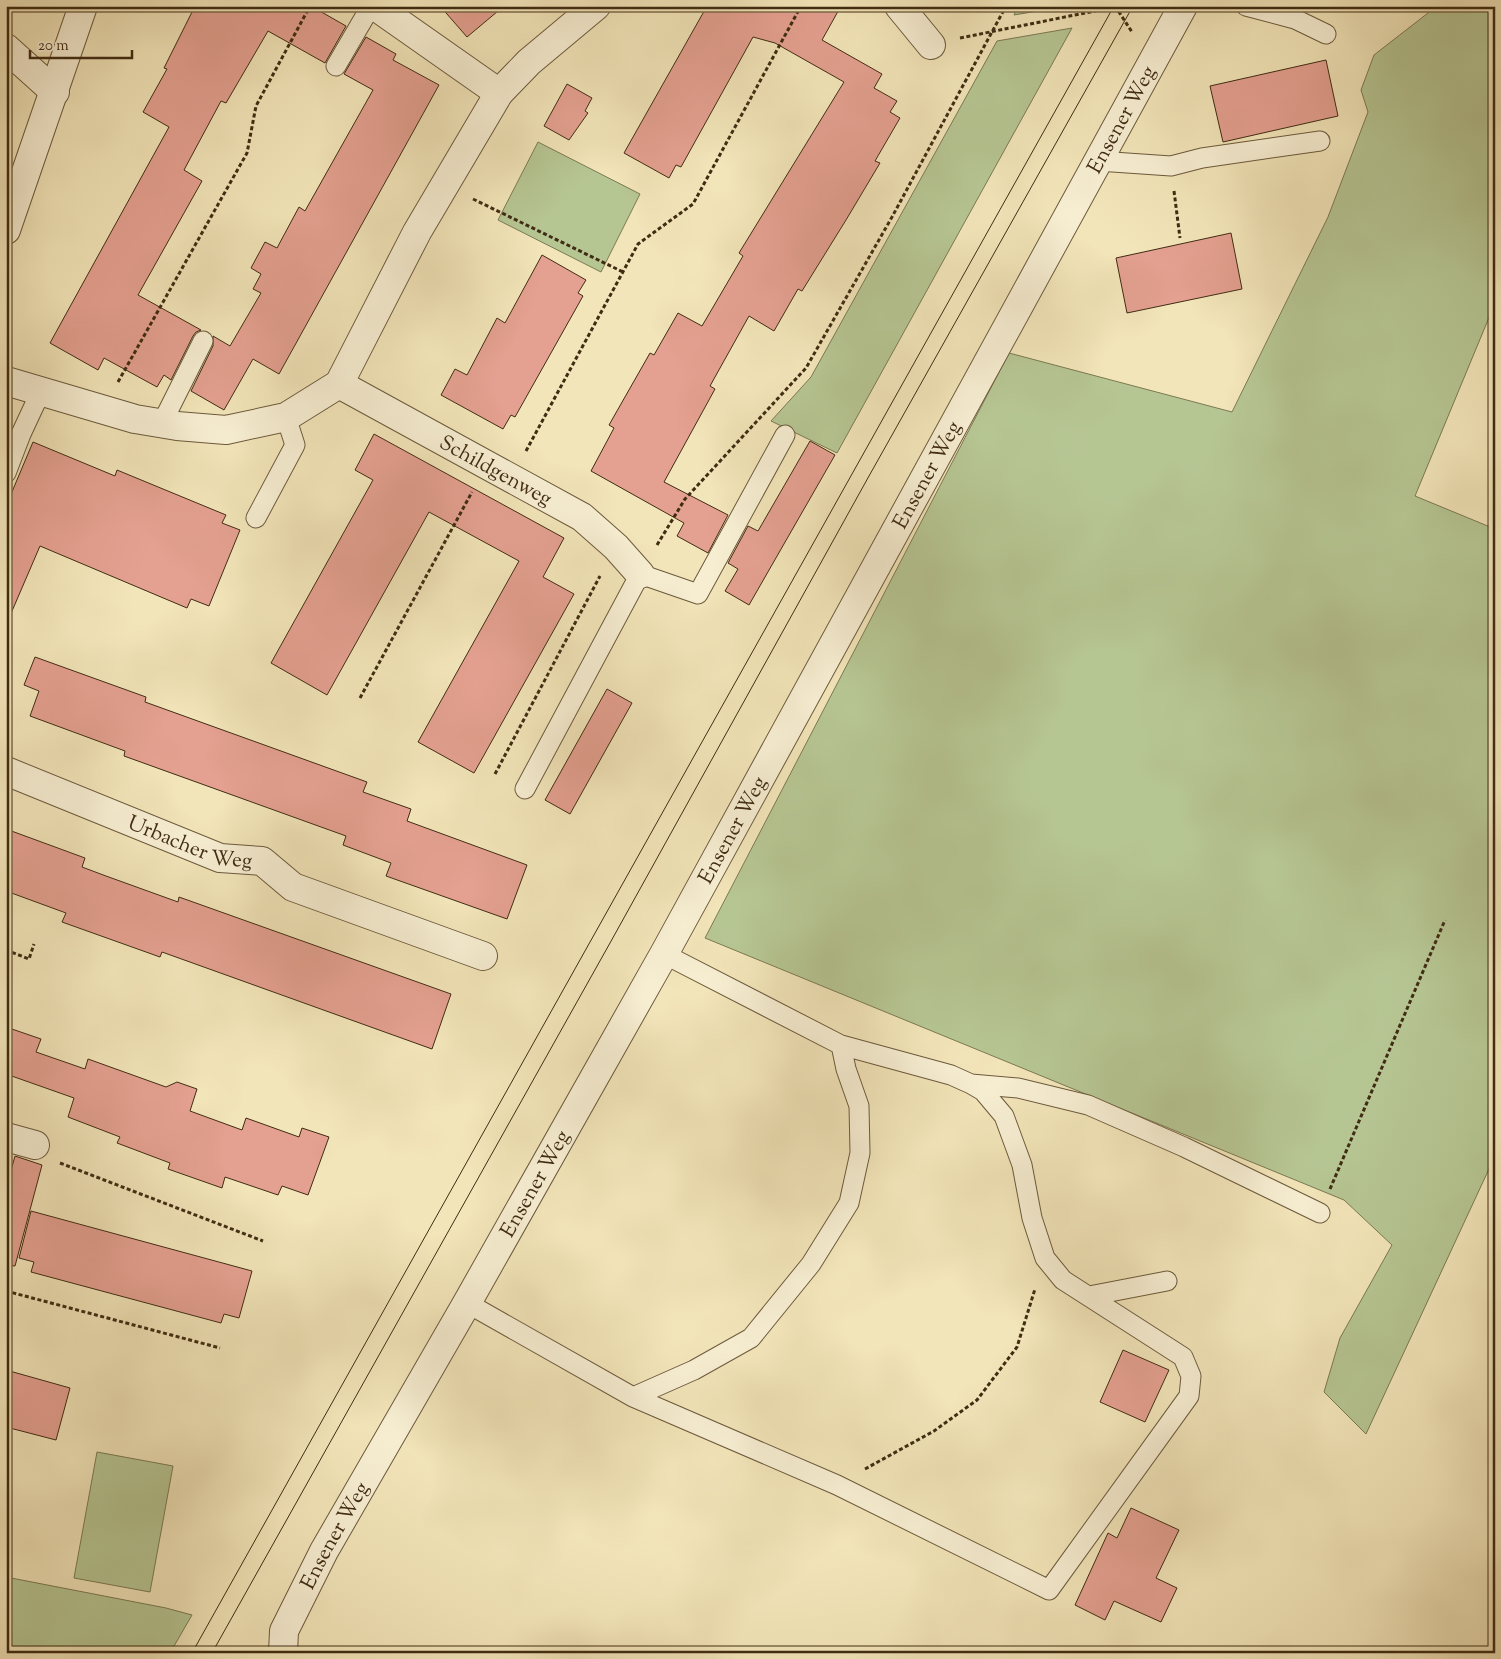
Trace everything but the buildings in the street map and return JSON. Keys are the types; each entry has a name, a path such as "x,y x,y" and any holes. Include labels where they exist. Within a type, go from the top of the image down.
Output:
{"street":[{"path":"6,230 84,6"},
{"path":"373,6 500,93"},
{"path":"6,381 134,419 226,430 286,417 339,384 417,232 500,93 529,62 596,6"},
{"path":"899,6 930,45"},
{"name":"Ensener Weg","path":"283,1653 284,1631 324,1551 467,1303 664,954 1183,6"},
{"path":"6,48 55,92"},
{"name":"Schildgenweg","path":"339,384 582,517 616,547 640,574"},
{"name":"Urbacher Weg","path":"6,771 220,858 262,861 293,887 483,956"},
{"path":"6,1137 35,1145"}],"lane":[{"path":"336,66 373,6"},
{"path":"1246,6 1296,19 1326,34"},
{"path":"1098,161 1171,166 1202,158 1320,141"},
{"path":"162,423 203,341"},
{"path":"6,473 21,434 41,391"},
{"path":"256,518 295,445 286,417"},
{"path":"525,789 640,574 698,594 785,435"},
{"path":"467,1303 633,1396 836,1485 1049,1590 1189,1396 1191,1376 1183,1357 1063,1280 1045,1258 1032,1218 1022,1165 1004,1116 983,1091 951,1075 841,1045 664,954"},
{"path":"633,1396 694,1370 751,1338 811,1264 848,1202 860,1153 859,1106 846,1069 841,1045"},
{"path":"971,1084 1018,1088 1088,1105 1184,1147 1320,1213"},
{"path":"1089,1296 1167,1281"}],"path":[{"path":"102,410 247,153 256,106 310,6"},
{"path":"511,478 638,244 693,204 801,6"},
{"path":"640,574 685,499 806,368 892,217 1006,6"},
{"path":"930,45 1095,11 1098,6"},
{"path":"1115,6 1131,30"},
{"path":"1171,166 1180,238"},
{"path":"445,186 623,272"},
{"path":"360,698 487,465"},
{"path":"495,774 616,547"},
{"path":"1320,1213 1445,920"},
{"path":"6,950 29,959 34,944"},
{"path":"35,1145 51,1160 263,1241"},
{"path":"836,1485 934,1431 977,1400 1017,1347 1045,1258"},
{"path":"6,1290 220,1348"}],"green space":[{"path":"1018,6 1067,6 1014,15"},
{"path":"1437,6 1495,6 1495,303 1415,496 1495,529 1495,1156 1366,1434 1324,1392 1340,1338 1392,1245 1344,1200 705,938 1009,353 1232,412 1328,217 1368,112 1361,90 1374,55"},
{"path":"1072,28 837,453 771,421 811,377 997,41"},
{"path":"538,142 640,194 601,272 498,220"},
{"path":"97,1452 173,1466 150,1592 74,1578"},
{"path":"6,1577 166,1608 192,1615 170,1653 6,1653"}],"tram line":[{"path":"192,1653 1114,6"},
{"path":"212,1653 1133,6"}]}
